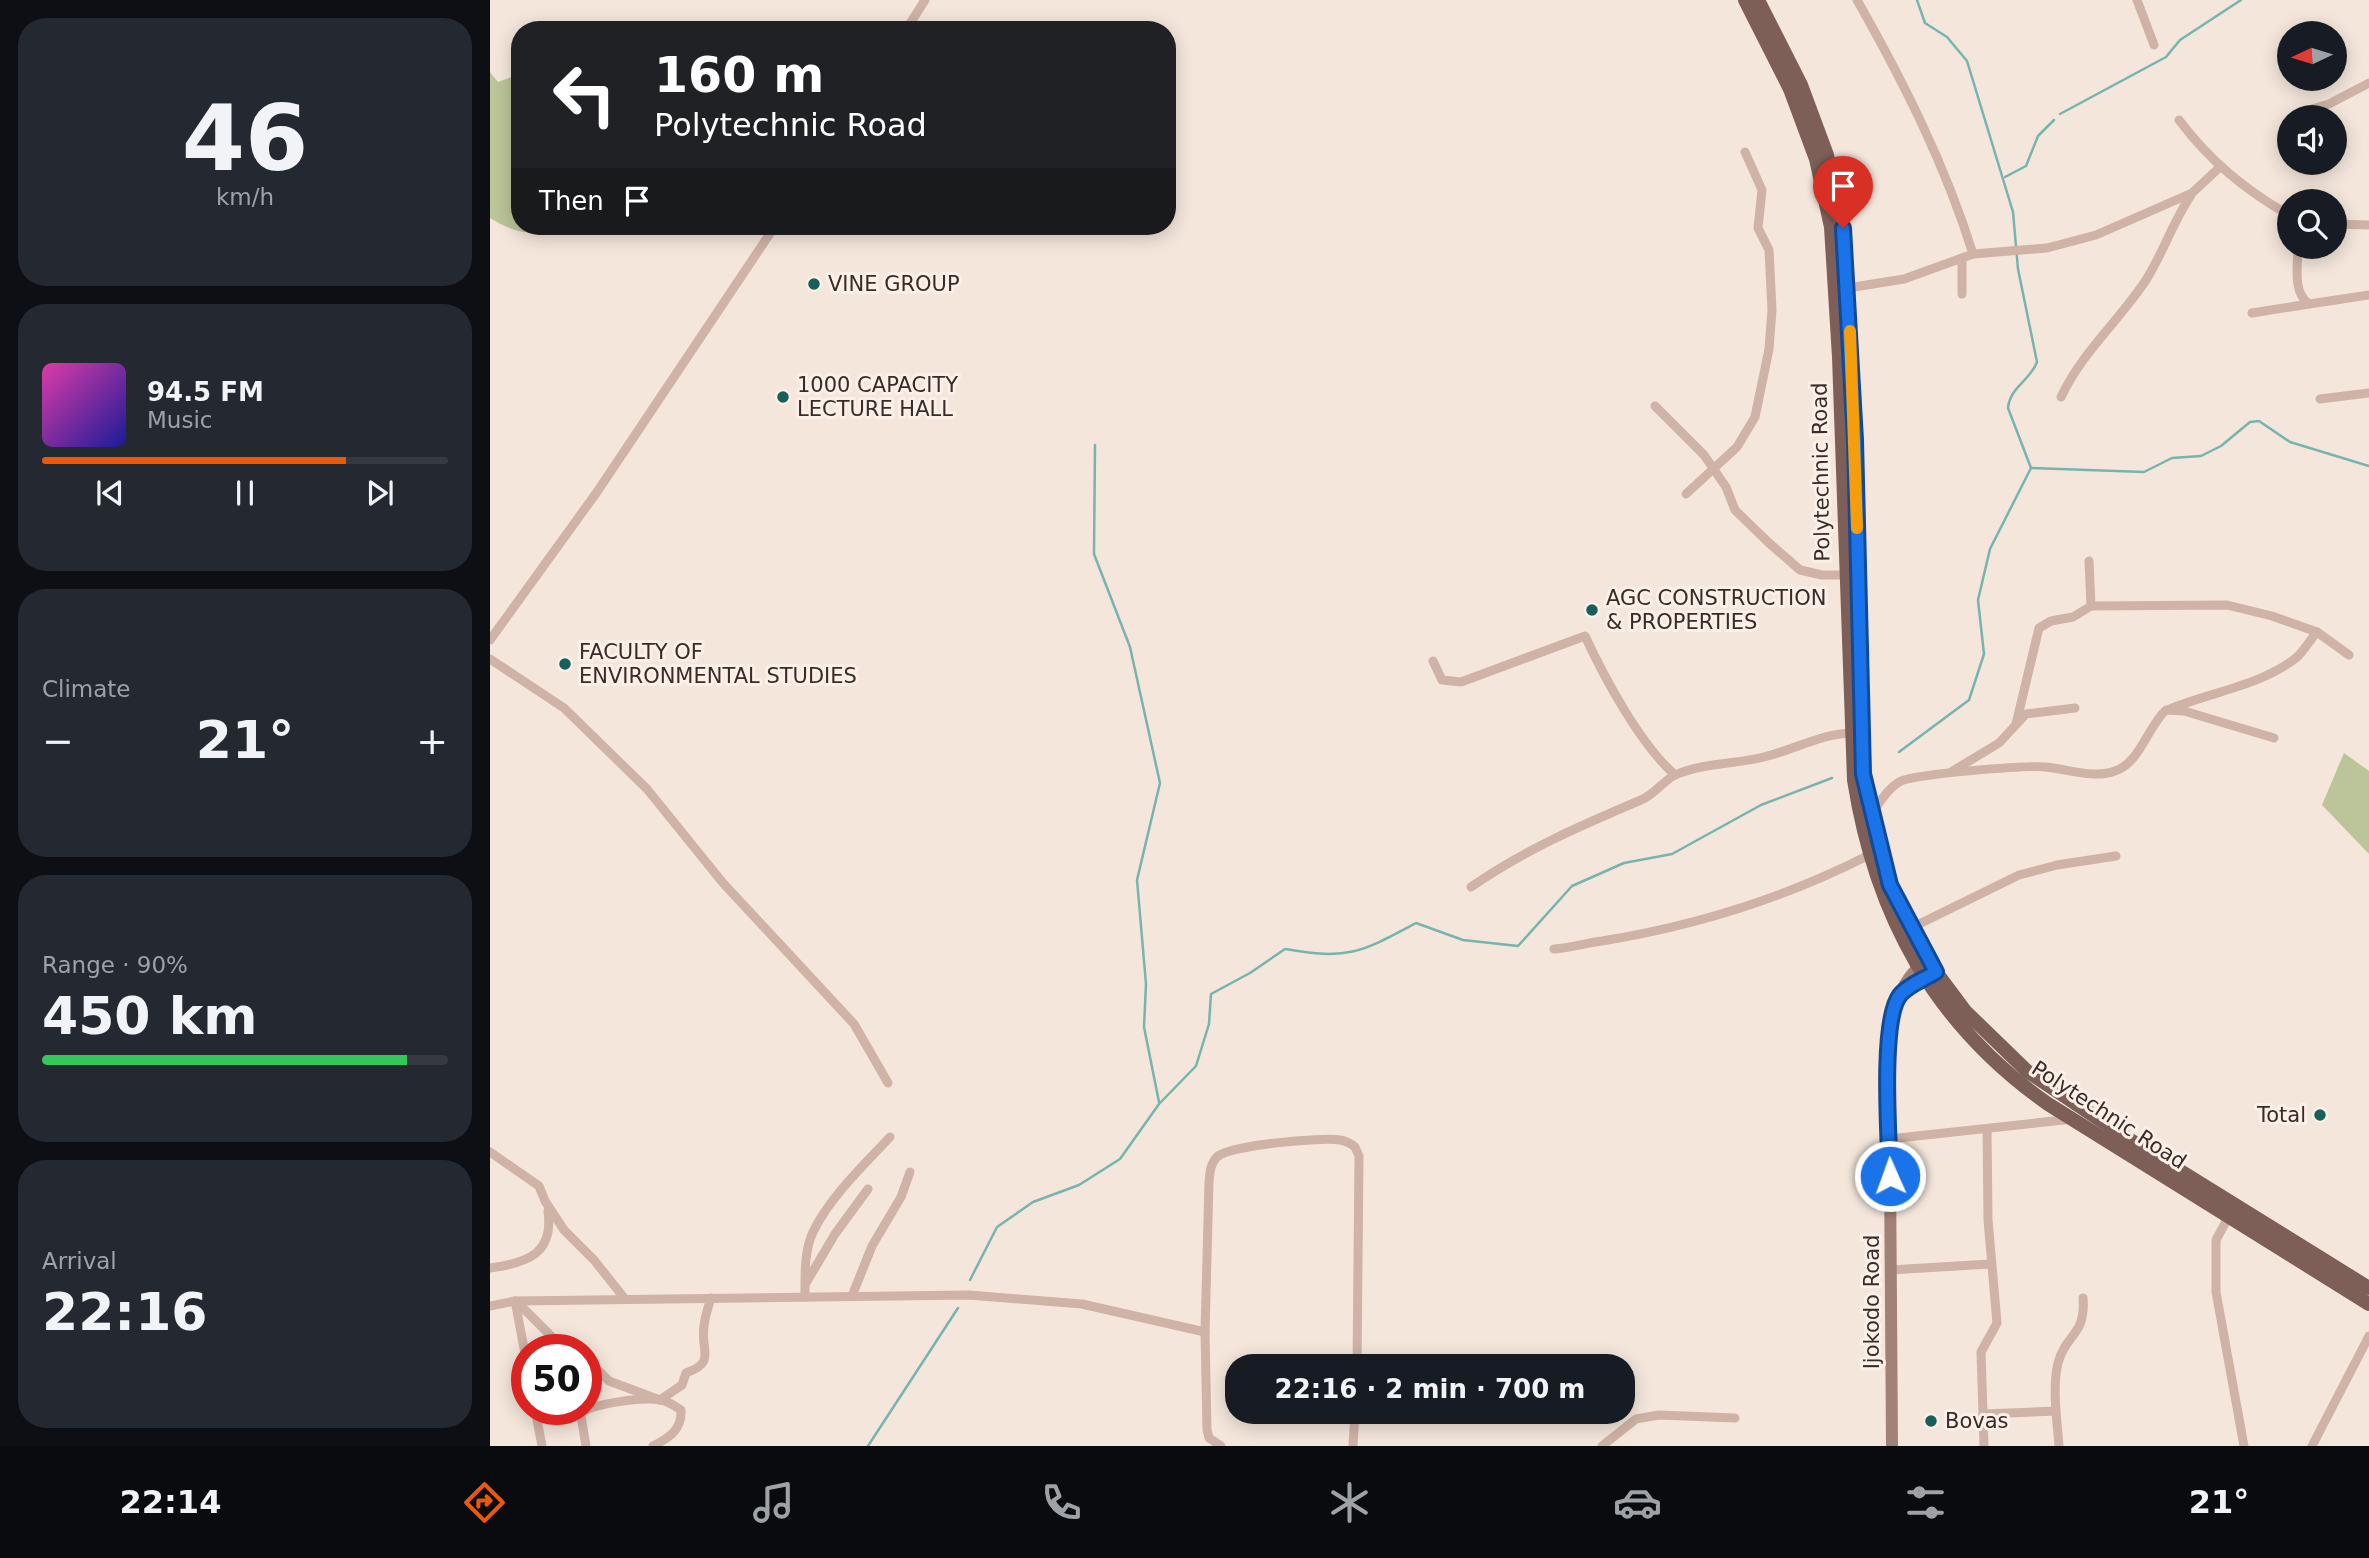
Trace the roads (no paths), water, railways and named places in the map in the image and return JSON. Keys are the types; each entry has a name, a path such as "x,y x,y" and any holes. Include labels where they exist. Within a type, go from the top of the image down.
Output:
{"main road":[{"name":"Polytechnic Road","path":"1754,1 1801,85 1827,155 1843,228 1845,575 1854,780 1868,855 1887,908 1976,1044 2024,1087 2369,1304"},
{"name":"Polytechnic Road","path":"1842,289 1855,440 1863,774 1890,885 1927,969 1978,1025 2045,1084 2369,1288"},
{"name":"Ijokodo Road","path":"1892,1446 1889,1029 1895,1004 1902,993 1927,969"}],"street":[{"path":"912,21 925,0"},
{"path":"1857,0 1937,156 1973,254"},
{"path":"2137,0 2154,45"},
{"path":"2326,105 2369,83"},
{"path":"2179,120 2220,167 2261,200 2277,209"},
{"path":"1686,494 1737,447 1755,417 1769,349 1769,250 1758,228 1762,190 1745,152"},
{"path":"1842,289 1904,279 1973,254 2008,249 2047,248 2096,235 2192,193 2220,167"},
{"path":"2061,397 2076,366 2146,279 2166,247 2192,193"},
{"path":"2347,224 2369,225"},
{"path":"490,640 597,492 769,235"},
{"path":"1962,258 1962,294"},
{"path":"2298,259 2298,283 2303,300 2309,304"},
{"path":"2252,313 2369,295"},
{"path":"2320,399 2369,393"},
{"path":"1655,406 1704,455 1715,470 1735,510 1800,570 1822,575 1845,575"},
{"path":"2089,561 2091,606"},
{"path":"2016,724 2039,628 2052,621 2073,617 2091,606 2227,605 2272,616 2317,632 2349,655"},
{"path":"1871,814 1884,795 1901,781 2014,765 2094,773 2116,771 2138,751 2152,725 2166,710 2235,688 2269,672 2296,657 2317,632"},
{"path":"1433,661 1442,680 1461,682 1585,636 1600,668 1656,759 1675,775"},
{"path":"490,659 564,708 647,789 723,883 854,1024 888,1083"},
{"path":"1946,775 1999,743 2016,724 2035,711 2075,708"},
{"path":"2166,710 2184,711 2274,738"},
{"path":"1471,887 1505,863 1538,848 1559,833 1644,799 1675,775 1763,758 1829,735 1851,733"},
{"path":"1554,949 1650,933 1758,903 1833,873 1868,855"},
{"path":"1911,928 2020,875 2057,865 2116,856"},
{"path":"1889,1139 2074,1119"},
{"path":"1984,1446 1981,1352 1997,1323 1990,1264 1987,1130"},
{"path":"805,1297 804,1268 812,1233 860,1169 890,1137"},
{"path":"1221,1446 1209,1438 1207,1430 1205,1332 1209,1182 1210,1167 1216,1157 1225,1151 1254,1145 1338,1139 1355,1147 1359,1156 1357,1354"},
{"path":"490,1152 539,1186 564,1230 594,1260 625,1299"},
{"path":"852,1296 872,1246 901,1197 910,1172"},
{"path":"805,1285 835,1234 868,1189"},
{"path":"490,1268 510,1265 542,1250 550,1224 548,1206"},
{"path":"2229,1216 2216,1240 2216,1292 2245,1446"},
{"path":"1890,1270 1990,1264"},
{"path":"490,1306 515,1301 969,1295 1082,1304 1205,1332"},
{"path":"602,1406 660,1400 682,1385 686,1373 700,1368 706,1358 704,1326 711,1298"},
{"path":"2059,1446 2056,1411 2057,1365 2085,1317 2083,1298"},
{"path":"515,1301 549,1334"},
{"path":"515,1301 521,1334"},
{"path":"2312,1446 2369,1336"},
{"path":"602,1374 609,1381 681,1410 679,1427 668,1438 653,1446"},
{"path":"1983,1414 2056,1411"},
{"path":"1602,1446 1636,1419 1659,1415 1735,1418"},
{"path":"1353,1446 1354,1424"},
{"path":"538,1425 542,1446"},
{"path":"582,1425 586,1446"}],"waterway":[{"path":"1899,752 1969,700 1984,654 1978,600 1990,549 2031,468 2008,408 2012,395 2037,362 2018,269 2013,212 1967,61 1947,37 1925,23 1917,0"},
{"path":"2060,114 2166,57 2180,40 2241,0"},
{"path":"2005,177 2026,166 2038,136 2054,120"},
{"path":"2031,468 2144,472 2172,458 2201,456 2221,446 2250,422 2259,421 2290,442 2369,466"},
{"path":"1095,445 1094,554 1130,647 1160,783 1137,880 1146,984 1144,1027 1159,1102"},
{"path":"970,1280 997,1227 1033,1202 1079,1185 1120,1159 1159,1104 1196,1066 1209,1024 1211,994 1250,973 1285,949 1339,954 1367,947 1416,923 1463,940 1518,946 1572,886 1624,863 1672,854 1761,805 1832,778"},
{"path":"868,1446 958,1308"}],"place":[{"name":"VINE GROUP","path":"814,284"},
{"name":"1000 CAPACITY LECTURE HALL","path":"783,397"},
{"name":"AGC CONSTRUCTION & PROPERTIES","path":"1592,610"},
{"name":"FACULTY OF ENVIRONMENTAL STUDIES","path":"565,664"},
{"name":"Total","path":"2320,1115"},
{"name":"Bovas","path":"1931,1421"}]}
